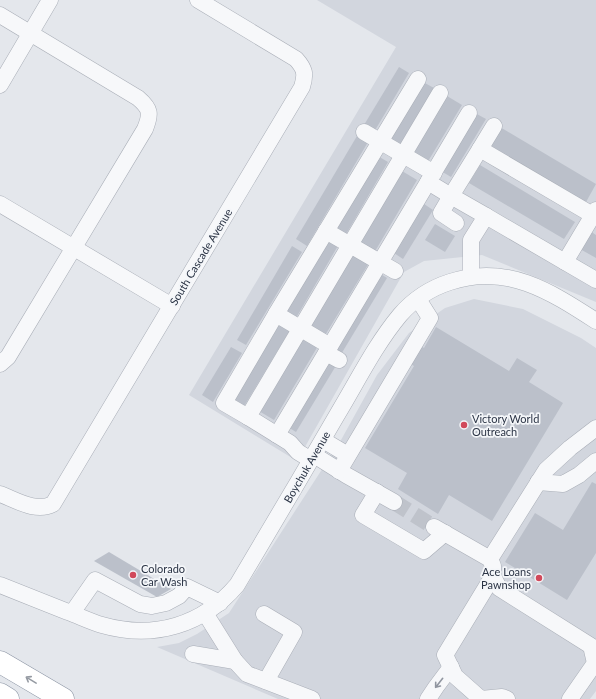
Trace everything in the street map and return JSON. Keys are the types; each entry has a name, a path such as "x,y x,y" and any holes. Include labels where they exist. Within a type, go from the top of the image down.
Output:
{"highway":[{"path":"0,662 63,699"},
{"path":"0,694 8,699"}],"street":[{"path":"0,85 50,0"},
{"name":"South Cascade Avenue","path":"0,494 38,508 46,508 53,504 302,87 305,78 304,71 296,59 198,0"},
{"path":"0,15 138,98 145,104 149,112 148,120 144,129 8,357 0,364"},
{"path":"394,502 339,471 298,452 290,443 224,403 418,79"},
{"path":"248,417 440,93"},
{"path":"277,436 332,353 380,262 469,113"},
{"path":"456,223 440,213 494,126"},
{"path":"364,132 403,155 451,196 596,280"},
{"path":"480,149 595,214 566,262"},
{"path":"0,204 172,306"},
{"path":"471,276 471,240 486,216"},
{"path":"326,231 395,271"},
{"name":"Boychuk Avenue","path":"0,585 102,625 121,629 145,631 166,629 183,624 206,613 220,603 237,585 372,355 401,314 418,299 432,289 471,276 515,278 534,285 568,303 596,321"},
{"path":"339,471 430,318 418,299"},
{"path":"276,314 300,328 332,353"},
{"path":"490,559 546,470 570,448 596,428"},
{"path":"323,440 348,455"},
{"path":"538,482 563,484 579,475 596,461"},
{"path":"377,492 363,515 424,550 440,530 490,559 493,566 493,576 499,588 594,644 595,663 570,699"},
{"path":"493,576 445,655 455,676 481,699 502,697 507,699"},
{"path":"72,614 95,580 140,604 152,606 166,603 179,596 188,587 220,603"},
{"path":"206,613 235,661 247,674 312,699"},
{"path":"264,614 294,632 266,681"},
{"path":"193,654 235,661"},
{"path":"428,699 451,667"}],"shaded area":[{"path":"317,0 596,0 596,302 482,255 424,261 404,272 297,461 189,395 396,47"},
{"path":"474,299 523,309 581,338 596,348 596,691 590,699 278,699 157,647 179,643 197,634 229,613 341,440 377,375 409,333 445,308"}],"building":[{"path":"399,67 409,73 374,132 364,125"},
{"path":"423,82 434,88 399,146 388,139"},
{"path":"447,96 462,105 427,163 412,154"},
{"path":"475,113 486,119 451,177 441,171"},
{"path":"500,127 596,184 586,202 489,145"},
{"path":"357,136 368,142 307,246 296,239"},
{"path":"376,155 388,162 345,236 333,229"},
{"path":"480,165 575,222 564,239 469,183"},
{"path":"402,171 417,180 374,253 358,244"},
{"path":"421,202 433,210 403,259 391,251"},
{"path":"435,224 455,236 445,252 425,240"},
{"path":"590,231 596,235 596,258 580,249"},
{"path":"328,238 339,244 296,318 285,312"},
{"path":"292,246 302,252 246,345 237,340"},
{"path":"352,253 369,263 324,337 308,327"},
{"path":"379,273 387,278 340,356 332,352"},
{"path":"279,323 290,330 243,408 232,401"},
{"name":"Victory World Outreach","path":"436,327 509,371 517,358 537,370 529,382 563,403 492,521 449,495 438,514 398,489 407,473 365,448 414,366 406,361 417,344 424,348"},
{"path":"302,337 318,346 274,420 259,411"},
{"path":"231,347 242,353 213,402 202,395"},
{"path":"328,359 337,364 296,432 288,427"},
{"path":"592,482 596,484 596,553 567,600 505,562 535,513 563,530"},
{"name":"Colorado Car Wash","path":"109,552 171,589 157,597 94,561"}],"tunnel":[{"path":"394,502 434,527"}],"place":[{"name":"Victory World Outreach","path":"464,425"},
{"name":"Colorado Car Wash","path":"133,575"},
{"name":"Ace Loans Pawnshop","path":"539,578"}]}
